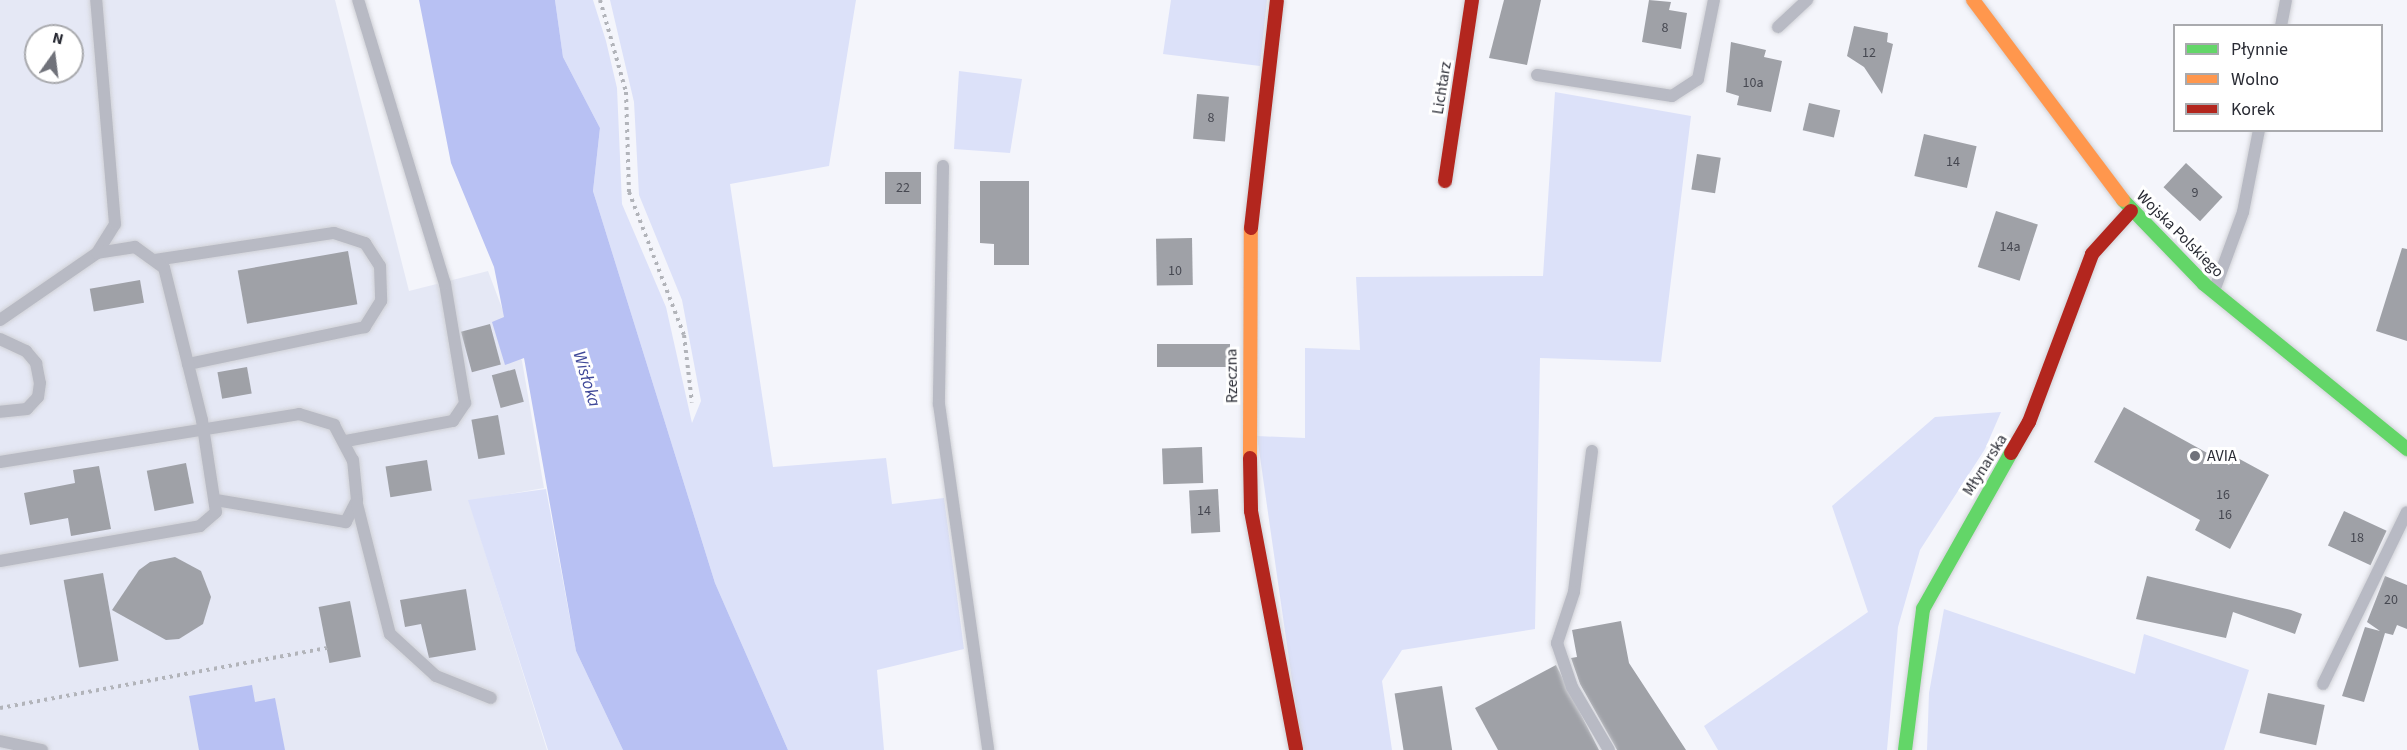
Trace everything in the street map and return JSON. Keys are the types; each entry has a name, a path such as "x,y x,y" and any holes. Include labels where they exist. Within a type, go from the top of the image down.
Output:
{"street":[{"name":"Rzeczna","path":"1276,0 1248,251 1251,511 1296,750"},
{"name":"Lichtarz","path":"1445,181 1472,0"},
{"name":"Wojska Polskiego","path":"1973,0 2131,211 2214,292 2407,448"},
{"name":"Młynarska","path":"1905,750 1923,609 2029,422 2092,254 2131,211"}],"lane":[{"path":"96,0 118,209 97,253"},
{"path":"345,441 453,421 465,403 445,284 358,0"},
{"path":"1537,75 1672,96 1698,79 1714,0"},
{"path":"1778,27 1807,0"},
{"path":"2281,24 2286,0"},
{"path":"2214,292 2243,212 2259,132"},
{"path":"943,166 939,404 988,750"},
{"path":"155,260 334,232 364,243 380,266 381,301 365,327 189,364"},
{"path":"0,320 97,253 114,246 135,248 155,260 168,280 203,427 216,500 216,512 200,526 0,561"},
{"path":"0,339 26,351 36,363 40,383 38,397 27,409 0,412"},
{"path":"0,462 203,427 299,414 334,425 345,441 390,634 436,676 491,698"},
{"path":"1592,451 1574,592 1557,643 1572,687 1609,750"},
{"path":"216,500 334,524 346,522 357,500"},
{"path":"2324,684 2407,512"},
{"path":"0,741 42,750"}],"path":[{"path":"600,0 626,92 629,192 684,335 692,403"},
{"path":"0,708 327,648"}],"shaded area":[{"path":"0,0 335,0 409,291 488,271 522,361 544,488 469,501 547,750 0,750"},
{"path":"555,0 593,0 617,88 622,204 666,307 692,423 701,401 682,300 639,195 634,102 610,0 856,0 829,166 730,184 773,467 886,458 892,504 944,498 964,649 877,670 884,750 788,750 715,583 593,191 600,128 563,57"},
{"path":"1171,0 1267,0 1260,66 1163,54"},
{"path":"959,71 1022,79 1010,153 954,149"},
{"path":"1555,92 1691,116 1661,362 1540,358 1535,629 1402,650 1382,681 1392,750 1302,750 1257,436 1305,438 1305,348 1360,350 1356,277 1543,276"},
{"path":"2001,412 1985,449 1920,550 1898,627 1887,750 1718,750 1704,726 1868,612 1832,506 1935,417"},
{"path":"546,489 576,651 623,750 548,750 468,500"},
{"path":"1944,609 2135,674 2144,634 2249,670 2224,750 1927,750 1929,693"}],"water":[{"name":"Wisłoka","path":"419,0 555,0 563,57 600,128 593,191 715,583 788,750 623,750 576,651 524,358 505,365 492,322 504,317 494,267 451,163"},
{"path":"252,685 255,702 275,698 285,750 199,750 189,696"}],"building":[{"path":"1504,0 1541,0 1527,65 1489,58"},
{"path":"1649,0 1671,2 1669,10 1687,13 1681,49 1642,42"},
{"path":"1854,26 1888,33 1887,42 1893,44 1882,94 1864,67 1847,56"},
{"path":"1731,42 1766,50 1764,57 1782,61 1771,112 1737,105 1739,96 1726,92"},
{"path":"1197,94 1229,97 1225,142 1193,139"},
{"path":"1809,103 1840,110 1834,137 1803,130"},
{"path":"1924,134 1977,146 1967,188 1914,176"},
{"path":"1697,154 1721,158 1715,193 1691,190"},
{"path":"2186,163 2223,197 2200,221 2163,187"},
{"path":"885,172 921,172 921,204 885,204"},
{"path":"980,181 1029,181 1029,265 994,265 994,244 980,243"},
{"path":"1996,211 2038,225 2020,281 1978,267"},
{"path":"1192,238 1193,285 1157,286 1156,239"},
{"path":"2402,248 2407,249 2407,341 2376,331"},
{"path":"348,251 357,304 247,324 238,270"},
{"path":"140,280 144,303 94,312 90,289"},
{"path":"490,324 501,365 472,372 461,332"},
{"path":"1157,344 1230,344 1230,367 1157,367"},
{"path":"247,367 252,394 222,399 217,372"},
{"path":"515,369 524,402 501,408 492,375"},
{"path":"2124,407 2229,465 2234,456 2269,475 2230,549 2195,530 2200,520 2094,462"},
{"path":"498,415 505,454 478,459 471,420"},
{"path":"1202,447 1203,483 1163,484 1162,448"},
{"path":"427,460 432,491 390,497 386,467"},
{"path":"186,463 194,503 155,511 147,471"},
{"path":"99,466 111,529 71,536 68,518 30,525 24,493 75,483 73,470"},
{"path":"1218,489 1220,532 1191,533 1189,491"},
{"path":"2344,511 2387,531 2371,565 2328,545"},
{"path":"175,557 201,571 211,597 203,624 179,639 166,640 112,610 139,570 150,562"},
{"path":"103,573 118,661 79,668 64,580"},
{"path":"2147,576 2302,614 2295,634 2233,612 2226,638 2136,619"},
{"path":"2385,576 2407,585 2407,629 2397,625 2393,635 2385,633 2364,702 2342,696 2365,627 2380,631 2367,622"},
{"path":"466,589 476,650 429,658 421,624 405,627 400,600"},
{"path":"350,601 361,657 329,663 319,607"},
{"path":"1621,621 1629,663 1686,750 1617,750 1580,684 1571,658 1577,657 1572,630"},
{"path":"1556,665 1599,750 1498,750 1475,708"},
{"path":"1442,686 1452,750 1404,750 1395,694"},
{"path":"2268,693 2325,705 2316,745 2259,733"}],"traffic: fast":[{"path":"2123,200 2204,284 2407,449"},
{"path":"1905,750 1923,609 2011,453"}],"traffic: slow":[{"path":"1973,0 2123,200"},
{"path":"1250,458 1251,228"}],"traffic: jam":[{"path":"1251,228 1277,0"},
{"path":"1445,181 1472,0"},
{"path":"2011,453 2029,422 2092,254 2131,211"},
{"path":"1250,458 1251,511 1296,750"}],"place":[{"name":"AVIA","path":"2195,456"}]}
